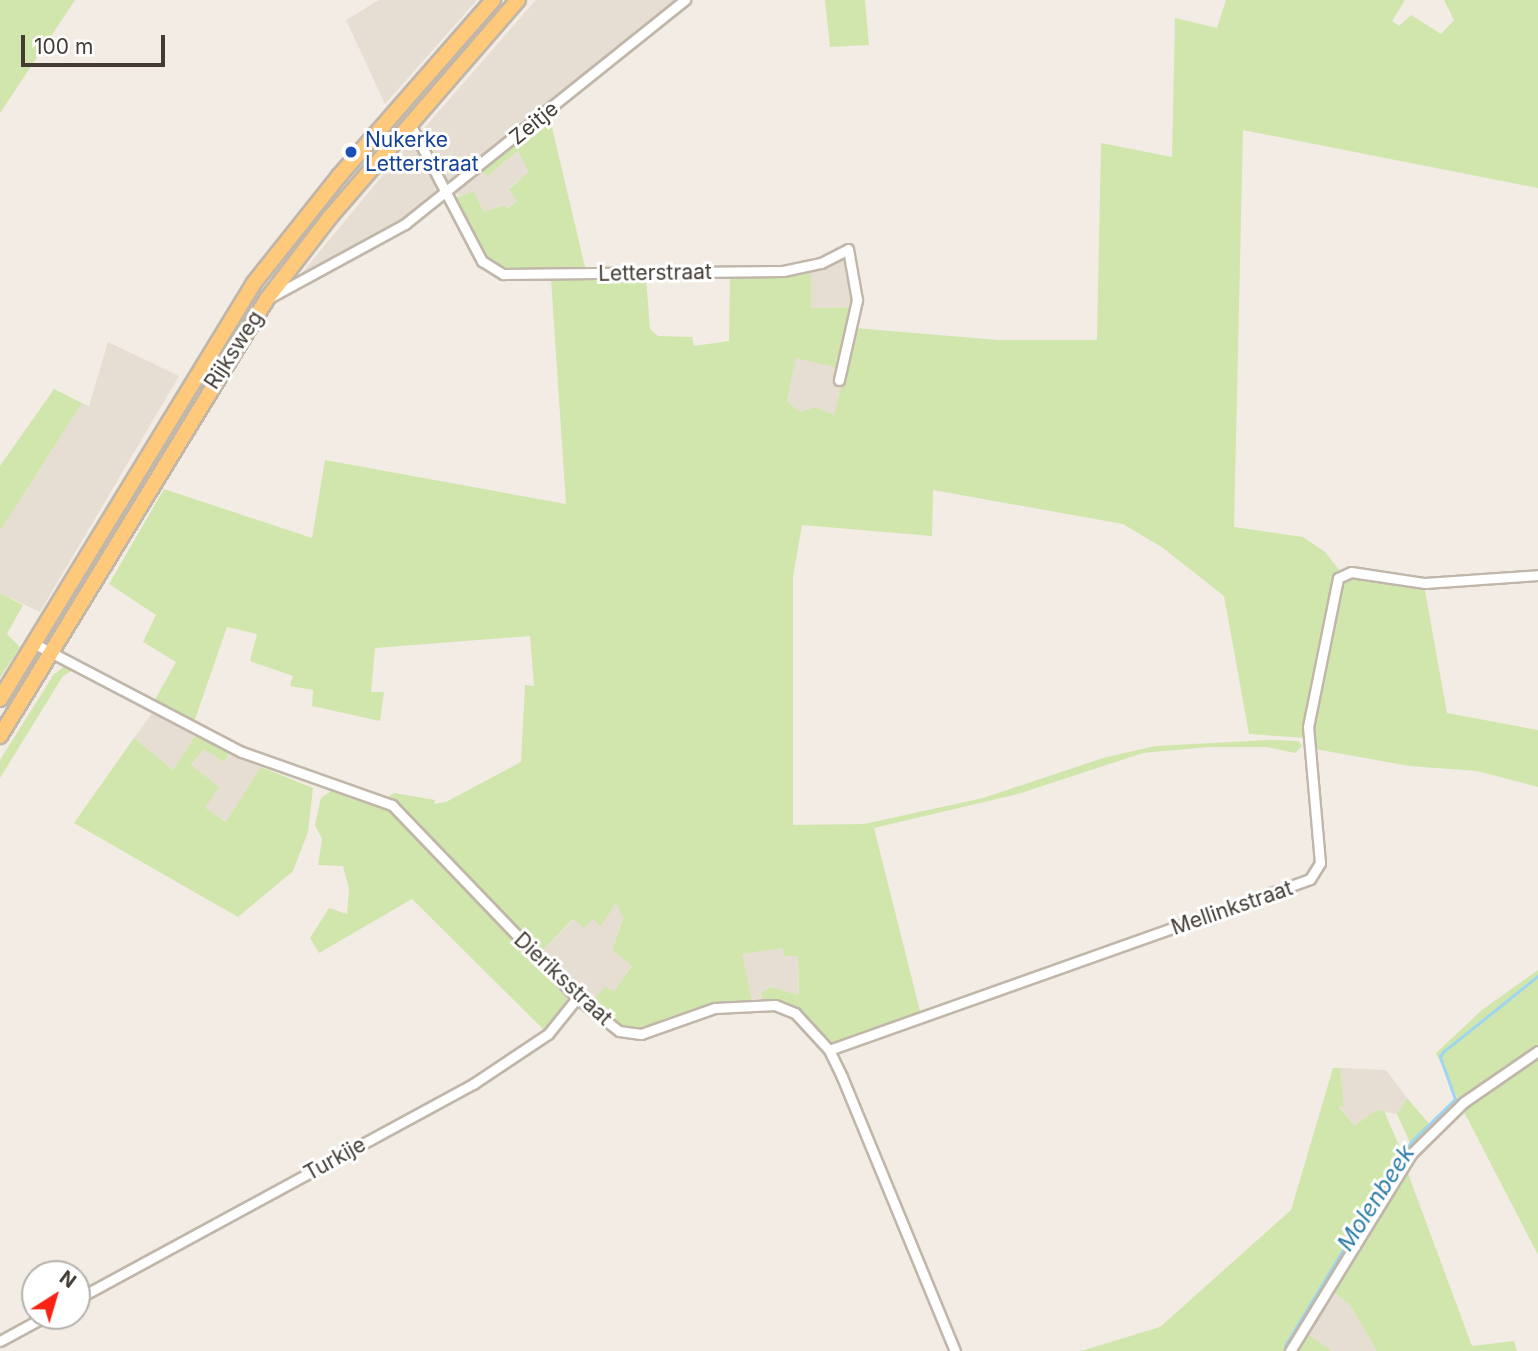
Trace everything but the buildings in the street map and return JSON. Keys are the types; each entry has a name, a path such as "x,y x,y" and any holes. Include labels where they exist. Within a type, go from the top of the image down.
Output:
{"highway":[{"name":"Rijksweg","path":"0,699 254,283 339,176 493,0"},
{"name":"Rijksweg","path":"0,736 52,654 188,421 267,299 410,124 519,0"}],"street":[{"name":"Zeitje","path":"267,299 405,224 685,0"},
{"name":"Letterstraat","path":"410,124 482,261 513,276 783,271 821,263 848,250 857,300 839,380"},
{"name":"Mellinkstraat","path":"829,1050 1310,879 1320,863 1308,727 1338,578 1351,572 1425,583 1538,575"},
{"name":"Dieriksstraat","path":"35,644 242,752 391,805 577,998 611,1026 634,1035 715,1008 786,1007 806,1023 829,1050 955,1351"},
{"name":"Turkije","path":"91,1291 473,1084 548,1034 577,998"},
{"path":"1290,1351 1411,1154 1464,1102 1538,1051"},
{"path":"0,1341 21,1330"}],"shaded area":[{"path":"379,0 477,0 385,104 346,20"},
{"path":"536,0 679,0 449,186 419,134"},
{"path":"415,144 443,193 399,226 297,279 407,146"},
{"path":"518,151 530,172 509,188 517,201 506,209 504,205 484,212 474,193 458,196 456,192 484,171 488,175"},
{"path":"845,255 853,307 811,308 811,270"},
{"path":"108,342 179,376 40,612 0,593 0,531 82,403 89,406"},
{"path":"796,357 845,369 834,415 815,407 800,412 787,401"},
{"path":"152,713 195,736 173,770 134,738"},
{"path":"203,748 224,762 229,753 261,767 227,822 204,808 191,766"},
{"path":"616,902 623,917 612,949 632,965 614,992 589,1004 539,954 574,919 592,919"},
{"path":"783,948 798,955 799,995 771,987 761,993 762,999 752,1000 741,954"},
{"path":"1340,1068 1386,1070 1407,1098 1397,1114 1376,1110 1356,1127 1339,1106 1344,1106"},
{"path":"1331,1290 1350,1305 1377,1351 1330,1351 1305,1332"}],"green space":[{"path":"0,0 75,0 0,113"},
{"path":"825,0 865,0 869,45 830,47"},
{"path":"1226,0 1405,0 1392,21 1399,26 1411,15 1441,34 1454,20 1444,0 1538,0 1538,188 1243,130 1234,527 1303,537 1325,552 1340,571 1332,582 1305,720 1306,738 1249,734 1224,596 1163,548 1123,524 933,490 932,536 802,525 793,577 793,825 864,824 983,798 1103,758 1155,746 1268,740 1298,741 1302,746 1295,753 1266,747 1209,747 1143,753 1018,794 874,828 921,1015 832,1044 799,1008 762,999 761,993 771,987 799,995 798,956 784,956 783,948 742,954 752,1000 672,1016 637,1031 619,1027 589,1004 605,987 614,991 632,966 612,950 623,918 616,903 601,926 592,919 584,928 573,919 539,954 389,796 394,793 435,800 434,804 446,802 521,762 525,685 534,686 530,636 375,648 371,692 384,692 380,721 312,706 313,690 290,686 293,676 250,661 257,634 227,627 193,725 152,705 176,662 143,642 156,615 109,584 164,489 312,538 325,460 566,504 551,279 646,277 650,329 658,336 692,337 694,346 729,341 730,275 811,270 811,308 853,307 839,368 796,358 787,401 800,412 815,407 834,415 855,328 998,340 1097,340 1101,143 1172,157 1175,18 1217,28"},
{"path":"549,115 586,271 503,271 486,261 454,198 474,192 484,212 504,205 507,209 517,201 509,189 529,172 518,151 487,176 484,172 454,189"},
{"path":"54,389 82,403 0,531 0,466"},
{"path":"1354,575 1424,585 1447,713 1538,730 1538,787 1477,771 1409,766 1315,749 1313,719 1340,581"},
{"path":"0,593 23,605 7,634 20,647 0,678"},
{"path":"64,667 73,670 63,676 0,778 0,760 54,674"},
{"path":"195,736 229,753 224,762 203,749 191,765 219,787 205,808 226,822 261,767 313,788 308,832 293,871 238,917 74,823 134,738 173,770"},
{"path":"331,791 393,811 565,993 568,1003 545,1031 412,899 319,953 310,938 329,908 347,914 349,889 343,866 318,865 322,839 315,825 321,798"},
{"path":"1538,970 1538,1047 1459,1101 1436,1053 1482,1010"},
{"path":"1538,1056 1538,1255 1463,1110"},
{"path":"1333,1068 1340,1068 1344,1106 1339,1107 1355,1126 1376,1110 1384,1111 1405,1159 1287,1351 1081,1351 1160,1327 1291,1210"},
{"path":"1407,1098 1431,1126 1412,1147 1397,1114"},
{"path":"1406,1168 1472,1346 1514,1341 1517,1351 1377,1351 1350,1305 1331,1290"},
{"path":"1305,1332 1330,1350 1330,1351 1294,1351"}],"waterway":[{"name":"Molenbeek","path":"1285,1346 1393,1167 1411,1142 1455,1099 1440,1057 1443,1052 1538,976"}],"place":[{"name":"Nukerke Letterstraat","path":"351,152"}]}
